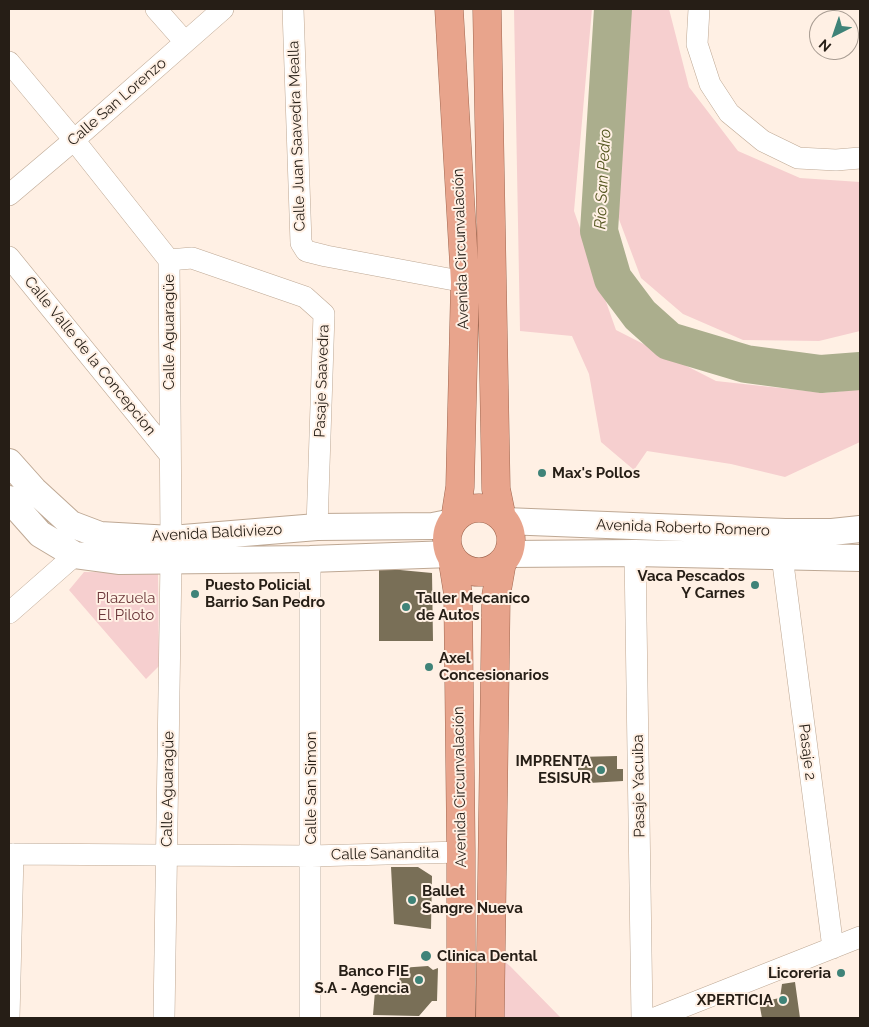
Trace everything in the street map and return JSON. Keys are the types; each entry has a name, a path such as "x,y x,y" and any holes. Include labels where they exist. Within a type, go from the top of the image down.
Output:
{"highway":[{"name":"Avenida Circunvalación","path":"449,9 465,282 460,488 454,520"},
{"name":"Avenida Circunvalación","path":"487,9 496,488 504,520"},
{"path":"478,508 495,513 504,520 511,540 505,558 492,569 481,572 459,565 451,555 447,538 454,520 470,510 478,508"},
{"name":"Avenida Circunvalación","path":"451,555 458,594 461,1018"},
{"name":"Avenida Circunvalación","path":"490,1018 496,596 505,558"}],"street":[{"path":"156,9 185,42"},
{"name":"Calle San Lorenzo","path":"9,195 223,9"},
{"name":"Calle Juan Saavedra Mealla","path":"293,9 301,243 306,251 465,282"},
{"path":"699,9 698,44 710,84 730,113 763,141 798,158 836,160 860,158"},
{"name":"Calle Aguaragüe","path":"9,62 74,140 169,260 171,549 164,1018"},
{"name":"Calle Valle de la Concepcion","path":"9,257 170,454"},
{"name":"Pasaje Saavedra","path":"169,260 192,258 304,297 324,314 317,527"},
{"name":"Avenida Baldiviezo","path":"9,462 34,490 71,524 100,535 171,549 310,559 451,555"},
{"name":"Avenida Baldiviezo","path":"9,500 40,534 75,555 120,561 171,549 317,527 433,526 454,520"},
{"name":"Avenida Roberto Romero","path":"504,520 785,532 832,532 860,529"},
{"name":"Avenida Roberto Romero","path":"505,558 635,553 860,558"},
{"name":"Pasaje Yacuiba","path":"635,553 642,1018"},
{"path":"9,613 75,555"},
{"name":"Pasaje 2","path":"782,556 832,948"},
{"name":"Calle San Simon","path":"310,559 310,1018"},
{"name":"Calle Sanandita","path":"11,854 311,856 461,852"},
{"path":"9,1018 11,854"},
{"path":"655,1018 860,937"}],"green space":[{"path":"514,9 592,9 574,211 616,330 716,381 826,393 860,389 860,442 785,477 731,464 647,451 634,470 601,442 589,374 572,336 520,331"},
{"path":"629,9 669,9 689,87 738,151 800,178 860,182 860,331 819,341 743,340 683,314 641,278 617,214"},
{"name":"Plazuela El Piloto","path":"84,572 158,573 159,666 146,679 69,590"},
{"path":"499,957 510,966 561,1018 503,1018"}],"building":[{"name":"Taller Mecanico de Autos","path":"379,568 432,573 433,641 379,641"},
{"name":"IMPRENTA ESISUR","path":"617,756 617,769 623,769 623,781 589,783 587,771 578,771 578,757"},
{"name":"Ballet Sangre Nueva","path":"391,867 418,867 432,876 431,929 394,924"},
{"name":"Banco FIE S.A - Agencia","path":"428,966 433,970 438,968 437,1001 432,1001 419,1016 373,1015 375,991 399,991 400,968"},
{"name":"XPERTICIA","path":"795,982 800,1018 762,1018 759,1002 780,998 782,984"}],"waterway":[{"name":"Río San Pedro","path":"613,9 599,231 613,279 640,315 669,341 746,364 821,374 860,371"}],"place":[{"name":"Max's Pollos","path":"542,473"},
{"name":"Vaca Pescados Y Carnes","path":"755,585"},
{"name":"Puesto Policial Barrio San Pedro","path":"195,594"},
{"name":"Taller Mecanico de Autos","path":"406,607"},
{"name":"Axel Concesionarios","path":"429,667"},
{"name":"IMPRENTA ESISUR","path":"601,770"},
{"name":"Ballet Sangre Nueva","path":"412,900"},
{"name":"Clinica Dental","path":"426,956"},
{"name":"Licoreria","path":"841,973"},
{"name":"Banco FIE S.A - Agencia","path":"419,980"},
{"name":"XPERTICIA","path":"783,1000"}]}
